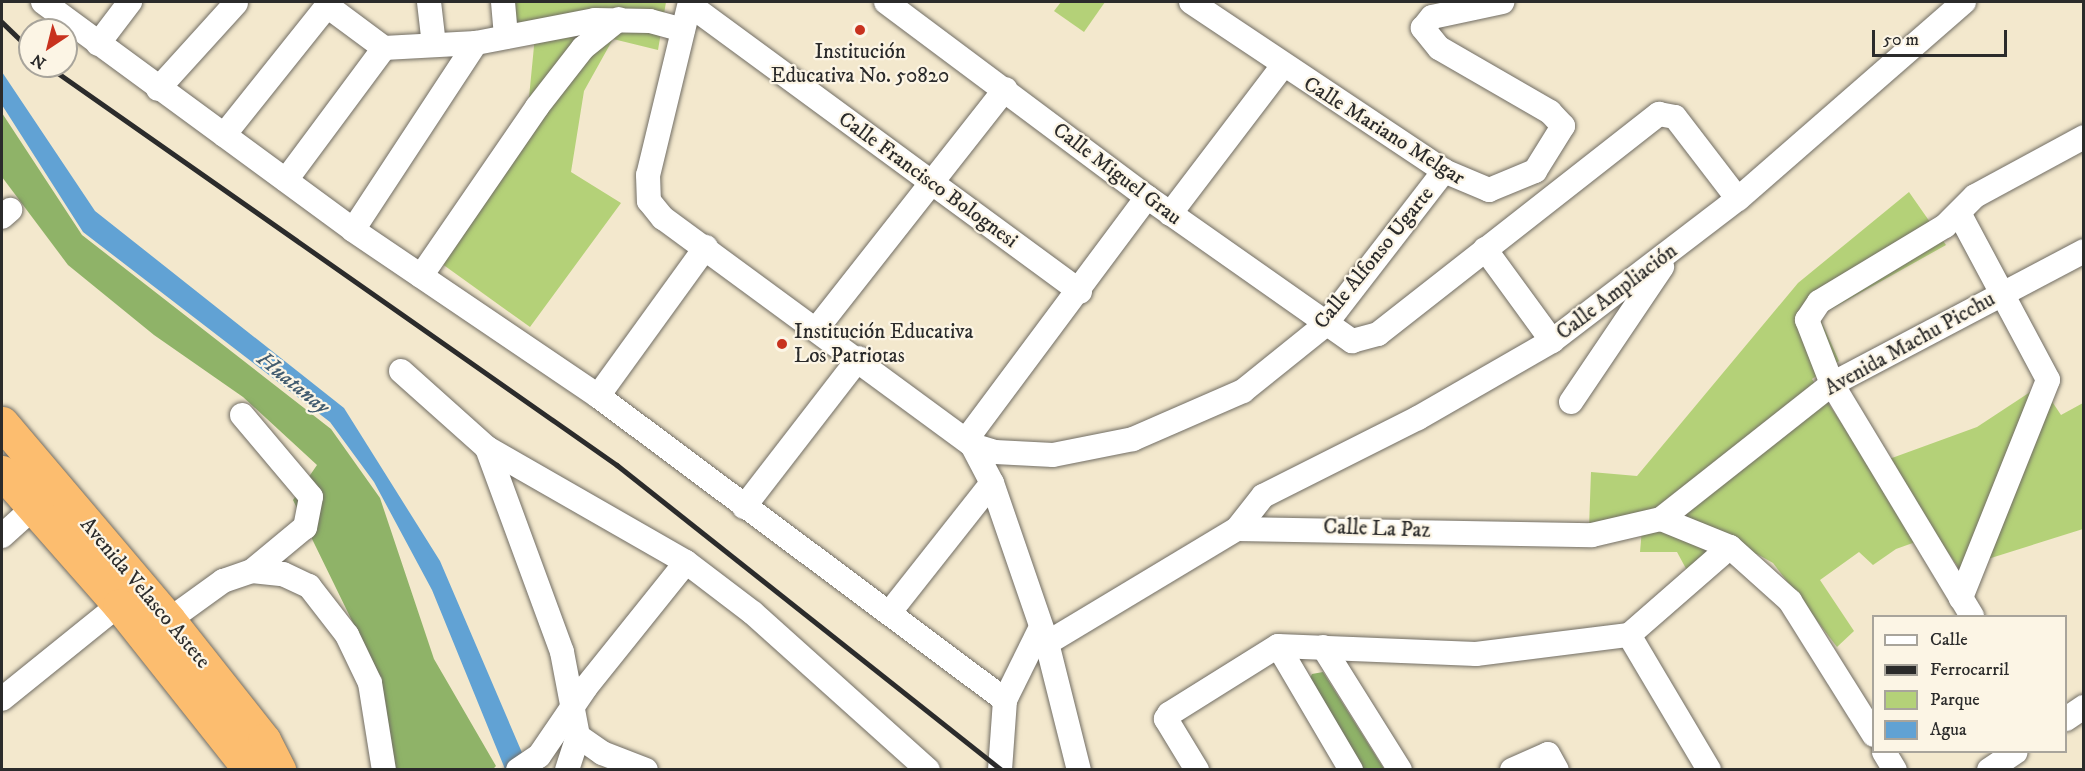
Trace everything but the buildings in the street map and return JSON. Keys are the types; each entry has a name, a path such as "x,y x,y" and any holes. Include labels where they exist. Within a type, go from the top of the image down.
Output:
{"highway":[{"name":"Avenida Velasco Astete","path":"2,423 130,596 250,770"},
{"name":"Avenida Velasco Astete","path":"2,472 33,508 130,596 169,620 264,740 279,770"}],"street":[{"path":"43,2 353,230 598,396 1005,700"},
{"path":"98,44 130,2"},
{"path":"429,2 434,45"},
{"path":"503,2 506,37"},
{"name":"Calle Miguel Grau","path":"886,2 1170,214 1325,325 1352,341 1378,334 1485,249"},
{"name":"Calle Mariano Melgar","path":"1191,2 1282,67 1444,171 1476,188 1495,188 1535,171 1562,134 1563,126 1550,112 1501,87 1424,35 1432,17 1502,2"},
{"name":"Calle Ampliación","path":"1236,530 1263,496 1418,418 1552,341 1738,199 1964,2"},
{"path":"158,88 236,3"},
{"path":"224,135 328,3 384,48 476,43 619,19 682,30"},
{"path":"690,3 647,191 655,211 818,327 969,442 993,483 1044,635 1079,770"},
{"name":"Calle Francisco Bolognesi","path":"690,3 1080,291"},
{"path":"421,276 550,90 583,48 619,19"},
{"path":"353,230 476,43"},
{"path":"286,180 384,48"},
{"path":"1170,214 1282,67"},
{"path":"818,327 1005,89"},
{"path":"1552,341 1485,249 1668,112 1738,199"},
{"path":"1967,607 1832,384 1807,320 1811,311 1959,213 1975,196 2084,137"},
{"name":"Calle Alfonso Ugarte","path":"969,442 995,452 1053,455 1133,438 1243,391 1325,325 1444,171"},
{"path":"969,442 1147,197"},
{"path":"1959,213 2048,380 1967,607"},
{"path":"598,396 706,247"},
{"path":"1571,402 1672,251"},
{"name":"Avenida Machu Picchu","path":"1661,519 1832,384 2002,292 2084,251"},
{"path":"744,507 859,358"},
{"path":"401,371 487,448 686,562 771,628 928,770"},
{"path":"169,620 223,581 252,571 305,527 310,497 242,415"},
{"path":"487,448 575,701 578,736 567,770"},
{"path":"890,612 993,483"},
{"path":"2,536 33,508"},
{"path":"1661,519 1730,547 1790,601 1872,732"},
{"name":"Calle La Paz","path":"1236,530 1592,535 1661,519"},
{"path":"1000,770 1005,700 1044,635 1236,530"},
{"path":"1197,770 1166,719 1169,714 1278,646 1476,654 1629,635 1730,547"},
{"path":"518,770 539,756 575,701 686,562"},
{"path":"252,571 283,574 309,586 347,635 370,683 384,770"},
{"path":"2,699 130,596"},
{"path":"1629,635 1708,770"},
{"path":"1278,646 1351,770"},
{"path":"1323,647 1400,770"},
{"path":"2067,718 2084,707"},
{"path":"578,736 602,753 646,770"},
{"path":"1885,753 1895,770"},
{"path":"1989,770 2014,753"},
{"path":"1512,770 1552,762"}],"green space":[{"path":"511,2 666,2 658,50 613,39 584,91 571,172 621,203 530,327 438,261 527,118 535,36 512,25"},
{"path":"1061,2 1105,2 1084,32 1054,11"},
{"path":"2,113 82,235 331,429 380,498 434,659 496,766 493,769 390,769 356,629 293,500 317,465 243,397 154,335 68,265 2,177"},
{"path":"1909,192 1946,245 1819,316 1839,361 1812,379 1870,466 1977,427 2041,385 2061,415 2083,403 2083,529 1975,563 1962,572 1935,535 1896,549 1873,565 1859,552 1820,580 1854,631 1837,647 1773,563 1757,554 1715,552 1690,576 1677,552 1640,552 1642,529 1589,528 1591,472 1637,476 1798,283"},
{"path":"1323,672 1384,769 1357,769 1308,682 1312,674"}],"water":[{"name":"Huatanay","path":"2,72 95,211 344,408 440,561 529,769 505,769 432,590 374,482 330,422 83,232 2,105"}],"railway":[{"path":"2,22 18,37"},
{"path":"65,78 617,465 1002,770"}],"place":[{"name":"Institución Educativa No. 50820","path":"860,30"},
{"name":"Institución Educativa Los Patriotas","path":"782,344"}]}
